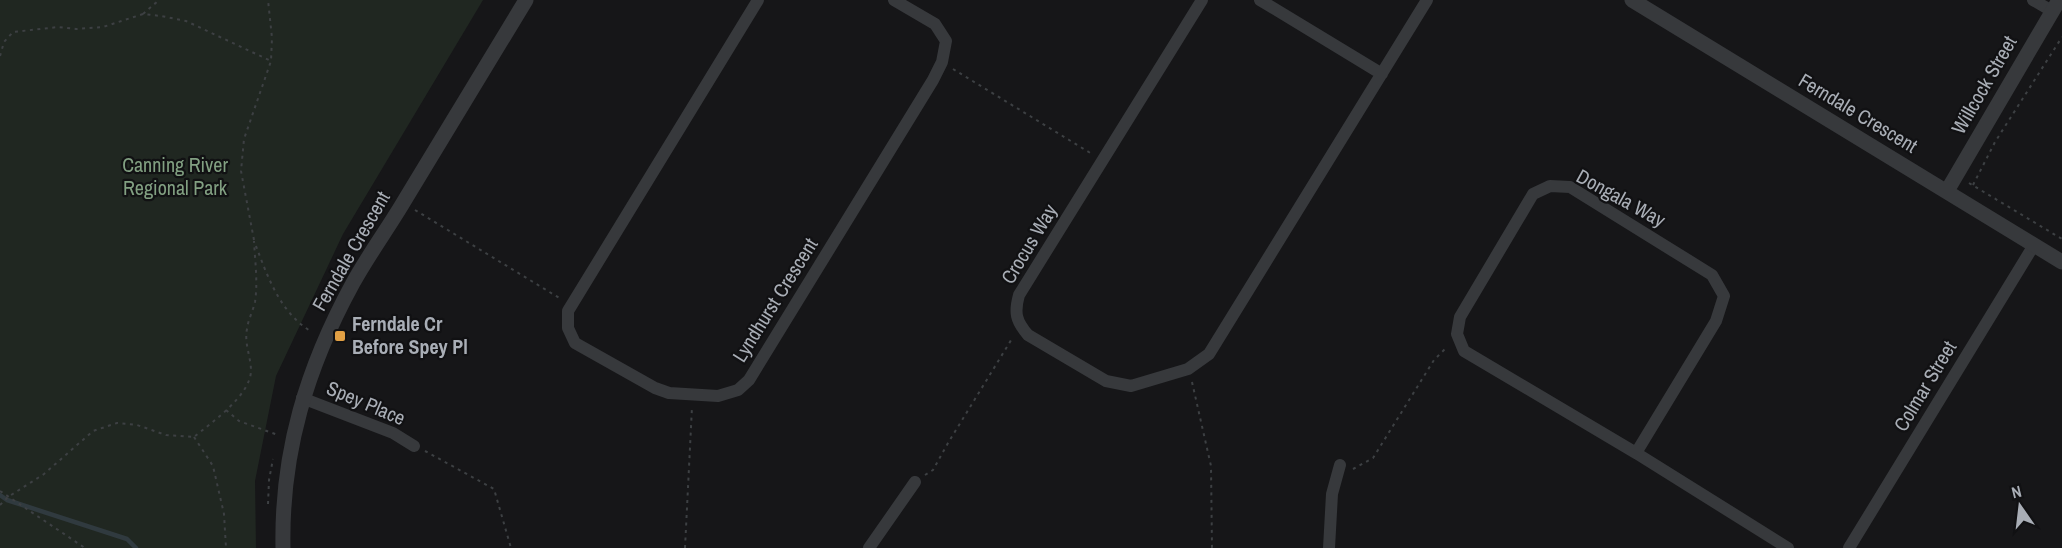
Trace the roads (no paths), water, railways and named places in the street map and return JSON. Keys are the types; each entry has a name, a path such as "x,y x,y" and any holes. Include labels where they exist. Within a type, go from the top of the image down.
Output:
{"street":[{"name":"Ferndale Crescent","path":"283,548 285,485 290,452 302,398 325,338 349,292 526,0"},
{"name":"Lyndhurst Crescent","path":"758,0 568,311 567,328 575,343 655,388 669,393 718,396 738,390 749,380 942,62 946,41 935,24 894,0"},
{"name":"Crocus Way","path":"1202,0 1019,295 1015,310 1028,335 1106,381 1131,386 1188,369 1209,354 1382,74"},
{"path":"1260,0 1382,74 1427,0"},
{"name":"Ferndale Crescent","path":"1632,0 2062,262"},
{"path":"2033,0 2055,6"},
{"name":"Willcock Street","path":"1947,191 2055,6"},
{"name":"Dongala Way","path":"1550,186 1570,187 1712,275 1724,296 1716,321 1636,453 1464,351 1457,334 1460,317 1533,194 1550,186"},
{"name":"Colmar Street","path":"1849,548 2034,245"},
{"name":"Spey Place","path":"302,398 393,434 414,446"},
{"path":"1636,453 1788,548"},
{"path":"1329,548 1332,494 1340,465"},
{"path":"869,548 915,482"}],"waterway":[{"path":"0,495 7,500 127,539 136,548"}],"place":[{"name":"Ferndale Cr Before Spey Pl","path":"340,336"}],"park label":[{"name":"Canning River Regional Park","path":"175,176"}]}
